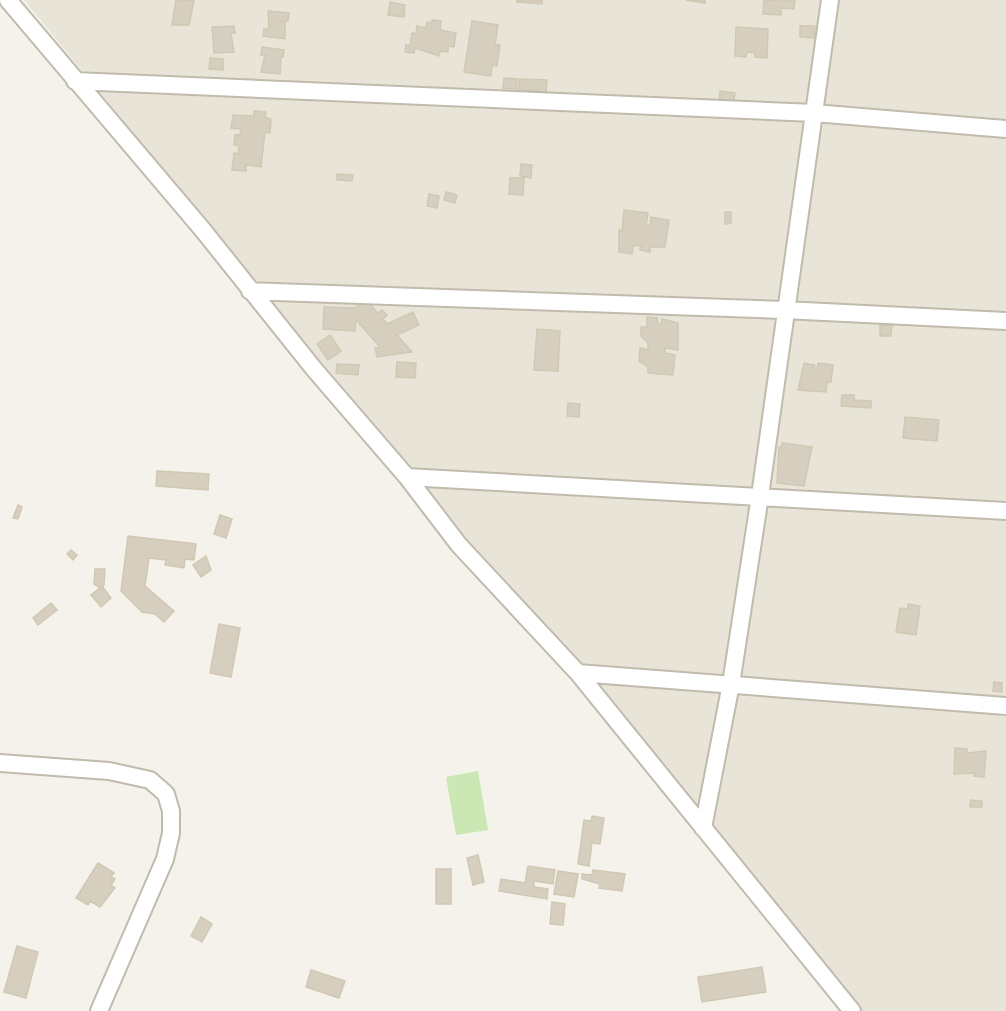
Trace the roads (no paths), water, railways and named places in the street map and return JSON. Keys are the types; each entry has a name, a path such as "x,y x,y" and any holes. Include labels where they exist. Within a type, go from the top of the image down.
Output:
{"street":[{"path":"8,0 202,229 250,291 407,477 459,545 578,673 852,1011"},
{"path":"703,828 731,684 760,496 784,310 830,0"},
{"path":"75,81 814,113 1006,129"},
{"path":"250,291 784,310 1006,321"},
{"path":"407,477 1006,511"},
{"path":"578,673 1006,706"},
{"path":"0,763 109,771 150,780 166,794 171,811 171,833 165,859 99,1011"}]}
